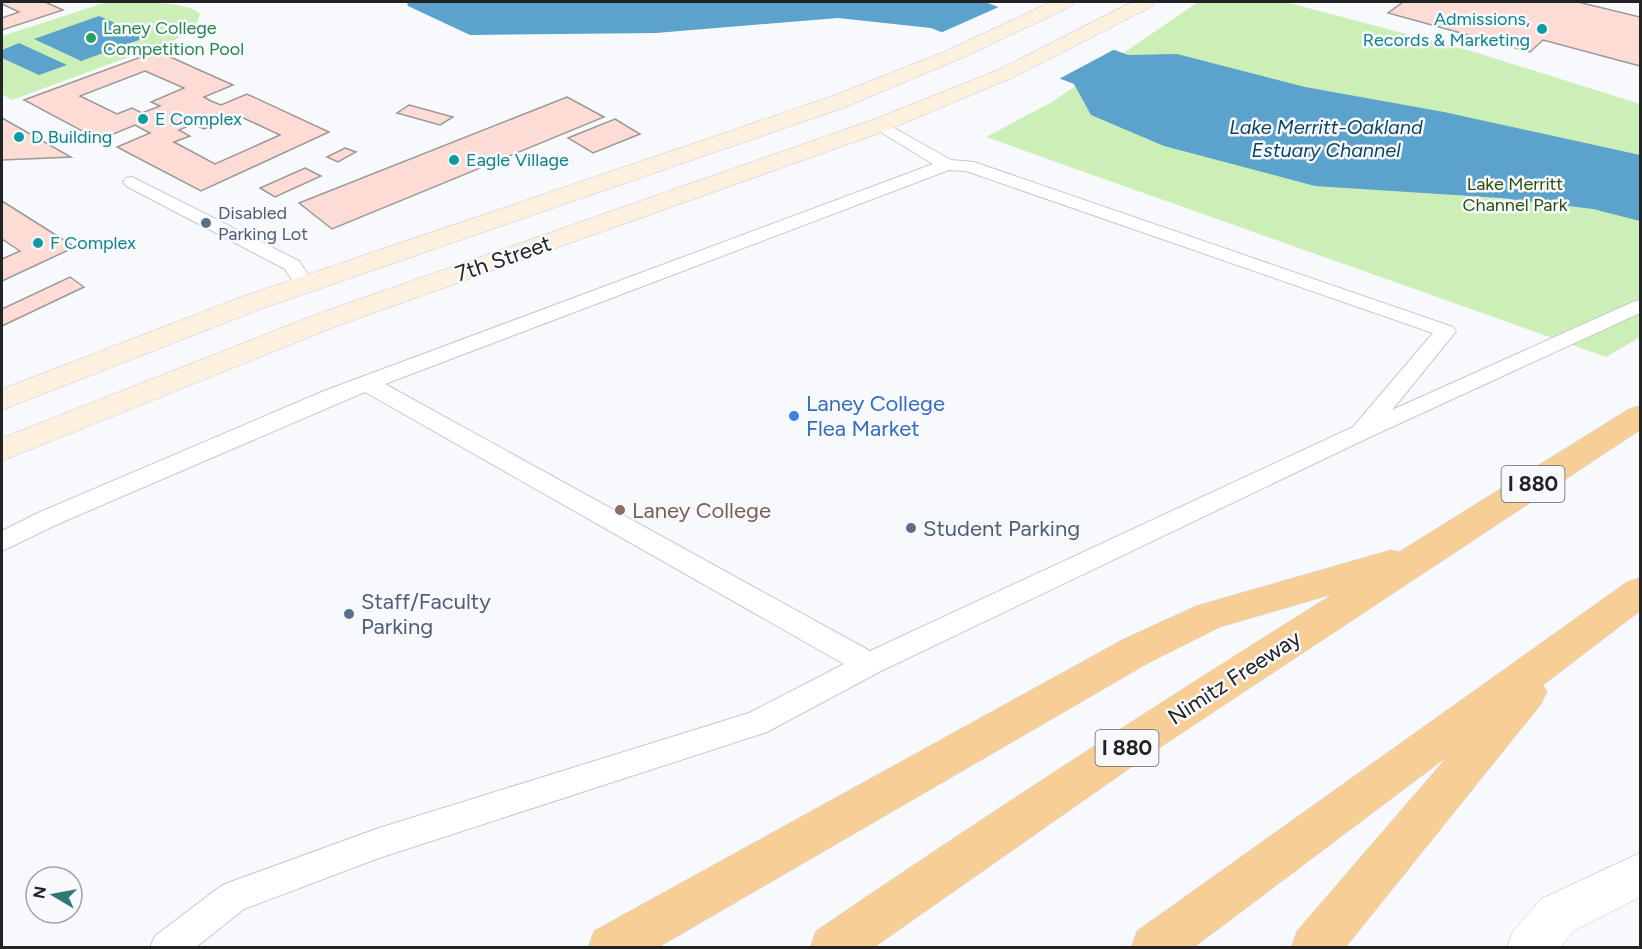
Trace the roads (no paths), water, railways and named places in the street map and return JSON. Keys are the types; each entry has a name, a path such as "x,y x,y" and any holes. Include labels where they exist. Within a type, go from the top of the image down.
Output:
{"highway":[{"name":"Nimitz Freeway","path":"833,948 1067,787 1425,553 1641,416"},
{"path":"611,948 1136,651 1209,616 1425,553"},
{"path":"1154,948 1641,592"},
{"path":"1314,948 1561,651"}],"main road":[{"name":"7th Street","path":"2,450 97,410 327,320 880,125 1007,73 1146,2"},
{"name":"7th Street","path":"2,400 304,284 835,103 953,55 1058,5"}],"street":[{"path":"1530,948 1557,915 1641,874"}],"lane":[{"path":"880,125 947,165"},
{"path":"2,542 49,518 332,396 947,165 968,166 1446,331 1361,432"},
{"path":"132,182 292,265 304,284"},
{"path":"167,948 233,897 379,843 757,723 870,664 1361,432 1641,306"},
{"path":"368,384 870,664"}],"water":[{"name":"Lake Merritt-Oakland Estuary Channel","path":"407,2 985,2 1128,55 1177,54 1305,87 1444,112 1640,155 1640,221 1593,209 1501,198 1315,186 1164,146 1091,115 1074,84 931,28 838,18 656,33 470,35 408,6"},
{"name":"Laney College Competition Pool","path":"99,16 147,37 81,61 34,39"},
{"path":"19,43 67,65 39,75 2,58 2,50"}],"place":[{"name":"Admissions, Records & Marketing","path":"1542,29"},
{"name":"Laney College Competition Pool","path":"91,38"},
{"name":"E Complex","path":"143,119"},
{"name":"D Building","path":"19,137"},
{"name":"Eagle Village","path":"454,160"},
{"name":"Disabled Parking Lot","path":"206,223"},
{"name":"F Complex","path":"38,243"},
{"name":"Laney College Flea Market","path":"794,416"},
{"name":"Laney College","path":"620,510"},
{"name":"Student Parking","path":"911,528"},
{"name":"Staff/Faculty Parking","path":"349,614"}],"park label":[{"name":"Lake Merritt Channel Park","path":"1515,194"}]}
